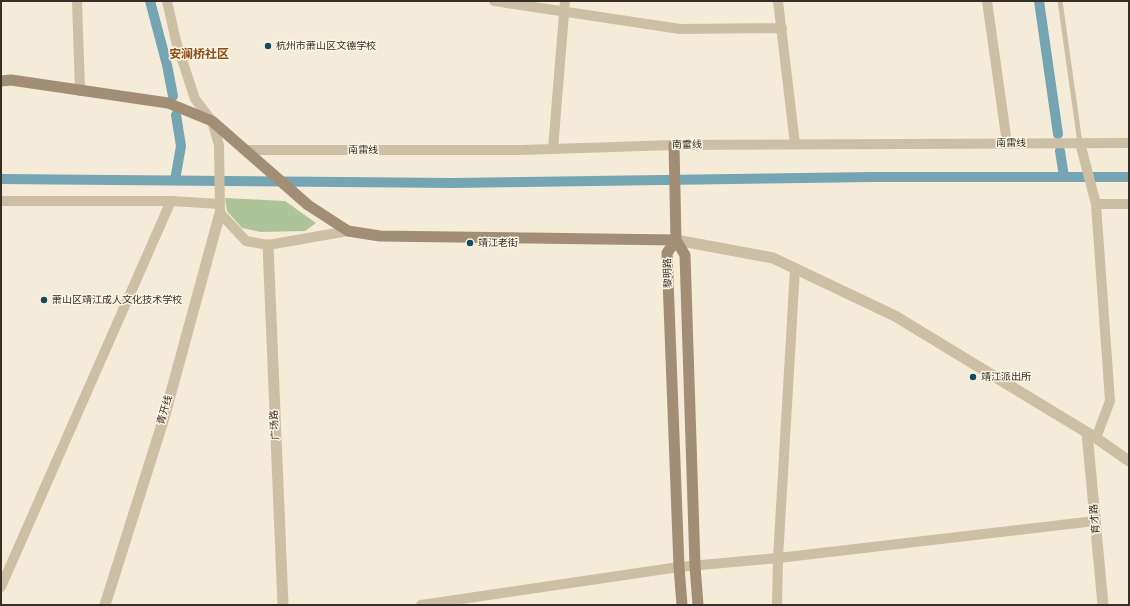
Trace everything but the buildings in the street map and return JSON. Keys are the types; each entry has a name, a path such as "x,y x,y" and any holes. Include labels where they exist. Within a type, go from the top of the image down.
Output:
{"main road":[{"path":"1,80 11,80 168,103 212,121 304,202 348,231 380,236 676,240 674,145"},
{"name":"黎明路","path":"682,605 679,567 667,253 676,240 684,255 695,566 698,605"}],"street":[{"path":"77,1 80,91"},
{"path":"167,1 176,41 195,99 212,121 218,145 220,205 246,241 268,245 348,231"},
{"path":"494,1 680,29 782,28"},
{"path":"553,149 565,1"},
{"path":"778,1 795,144"},
{"path":"987,1 1007,143"},
{"path":"1080,143 1095,201 1110,401 1091,435"},
{"name":"南雷线","path":"245,150 521,150 674,145 1129,143"},
{"path":"1,201 171,201 220,205"},
{"path":"1,586 171,201"},
{"path":"1095,201 1129,204"},
{"name":"青开线","path":"105,605 164,418 220,205"},
{"path":"676,240 773,258 895,316 1091,435 1129,461"},
{"name":"广场路","path":"268,245 283,605"},
{"path":"777,605 778,558 795,269"},
{"name":"育才路","path":"1091,435 1095,521 1103,605"},
{"path":"421,605 679,567 778,558 1095,521"}],"lane":[{"path":"1060,1 1080,143"}],"green space":[{"path":"225,198 285,201 316,223 305,231 261,232 242,228 227,211"}],"waterway":[{"path":"150,1 167,65 173,96"},
{"path":"1039,1 1058,134"},
{"path":"175,180 181,146 176,115"},
{"path":"1060,151 1064,177"},
{"path":"1,179 453,183 872,177 1129,177"}],"place":[{"name":"杭州市萧山区文德学校","path":"268,46"},
{"name":"靖江老街","path":"470,243"},
{"name":"萧山区靖江成人文化技术学校","path":"44,300"},
{"name":"靖江派出所","path":"973,377"}],"district":[{"name":"安澜桥社区","path":"199,55"}]}
